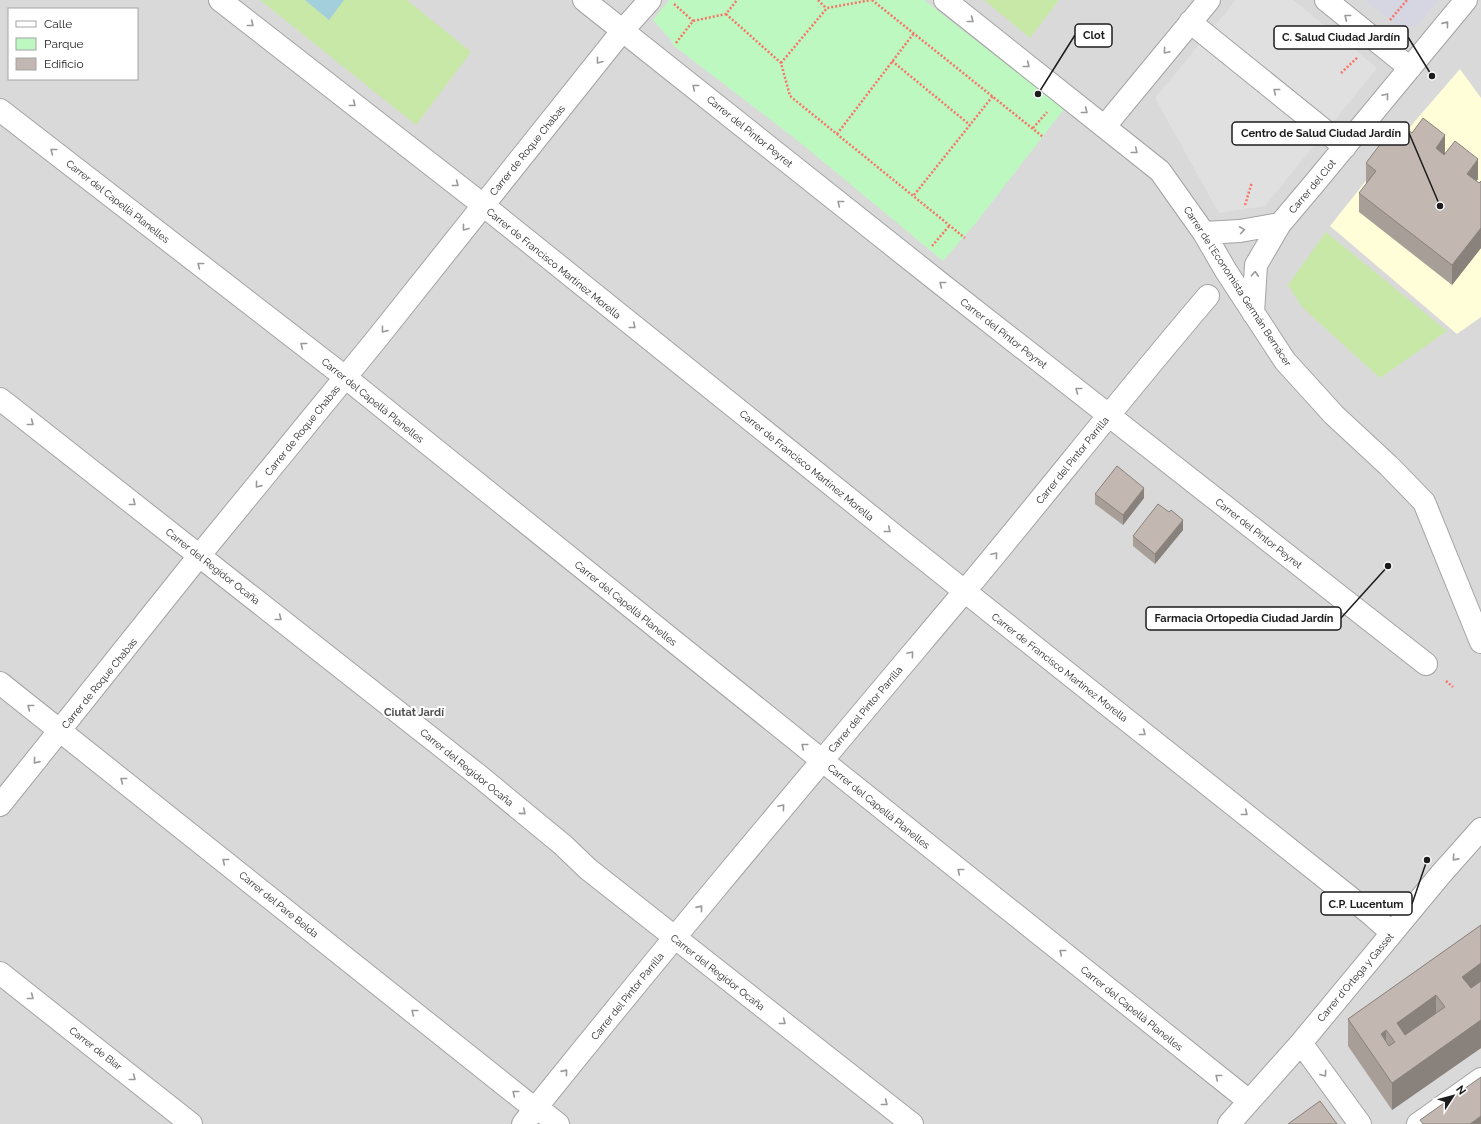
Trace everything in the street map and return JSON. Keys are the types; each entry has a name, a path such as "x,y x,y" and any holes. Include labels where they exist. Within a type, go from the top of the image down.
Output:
{"street":[{"name":"Carrer de Francisco Martínez Morella","path":"220,0 483,205 964,591 1372,915 1392,933"},
{"name":"Carrer del Pintor Peyret","path":"584,0 940,283 1426,664"},
{"name":"Carrer de Roque Chabas","path":"0,805 199,556 302,432 623,30 650,0"},
{"name":"Carrer de l'Economista Germán Bernácer","path":"945,0 1160,171 1204,232 1253,313 1285,361 1334,415 1389,466 1424,502 1480,633"},
{"path":"1105,126 1208,0"},
{"path":"1326,0 1410,68"},
{"name":"Carrer del Clot","path":"1253,313 1256,265 1280,224 1466,0"},
{"path":"1190,22 1344,147"},
{"name":"Carrer del Capellà Planelles","path":"0,110 345,377 1249,1101"},
{"path":"1204,232 1240,231 1280,224"},
{"name":"Carrer del Pintor Parrilla","path":"529,1116 822,760 1037,503 1108,414 1208,296"},
{"name":"Carrer del Regidor Ocaña","path":"0,399 478,775 563,845 588,869 912,1124"},
{"name":"Carrer del Pare Belda","path":"0,683 529,1116 543,1112 558,1124"},
{"name":"Carrer d'Ortega y Gasset","path":"1229,1124 1301,1042 1441,874 1481,829"},
{"name":"Carrer de Biar","path":"0,973 191,1124"},
{"path":"1301,1042 1360,1124"},
{"path":"1418,1124 1481,1079"}],"path":[{"path":"670,0 693,20"},
{"path":"674,46 693,20 726,14 737,0"},
{"path":"818,0 827,8"},
{"path":"781,63 827,8 872,0 1043,137"},
{"path":"726,14 781,63 790,96 914,195 965,238"},
{"path":"837,134 914,33"},
{"path":"1341,73 1361,54"},
{"path":"892,62 970,125"},
{"path":"914,195 992,96"},
{"path":"1033,128 1051,106"},
{"path":"1243,210 1252,182"},
{"path":"928,251 950,225"},
{"path":"1446,681 1453,687"}],"shaded area":[{"path":"0,0 1481,0 1481,1124 0,1124"},
{"path":"1236,0 1293,0 1377,68 1265,206 1219,213 1155,98"},
{"path":"1365,0 1438,0 1418,25 1402,29"},
{"path":"1460,69 1481,98 1481,317 1457,334 1330,226 1397,142"}],"green space":[{"path":"260,0 407,0 471,52 416,125"},
{"path":"669,0 924,0 1064,109 975,224 943,261 797,140 674,46 670,39 653,20"},
{"path":"984,0 1059,0 1030,38"},
{"path":"1326,232 1447,331 1380,378 1303,308 1288,285"}],"water":[{"path":"305,0 344,0 329,20"}],"building":[{"path":"1423,118 1445,135 1436,148 1444,155 1455,141 1478,159 1467,174 1479,183 1481,181 1481,228 1452,265 1359,193 1376,171 1366,163 1397,122 1412,133"},
{"path":"1117,466 1144,488 1123,515 1095,494"},
{"path":"1158,504 1169,512 1171,510 1183,520 1155,554 1133,536"},
{"path":"1481,925 1481,963 1462,977 1471,988 1481,981 1481,1020 1392,1083 1348,1019","holes":["1436,995 1445,1007 1405,1035 1397,1023","1386,1030 1395,1042 1389,1046 1381,1034"]},
{"path":"1481,1077 1481,1116 1470,1124 1423,1124 1420,1120"},
{"path":"1320,1101 1337,1124 1288,1124"}],"place":[{"name":"C. Salud Ciudad Jardín","path":"1432,76"},
{"name":"Clot","path":"1038,94"},
{"name":"Centro de Salud Ciudad Jardín","path":"1440,206"},
{"name":"Farmacia Ortopedia Ciudad Jardín","path":"1388,566"},
{"name":"C.P. Lucentum","path":"1427,860"}],"district":[{"name":"Ciutat Jardí","path":"414,712"}]}
